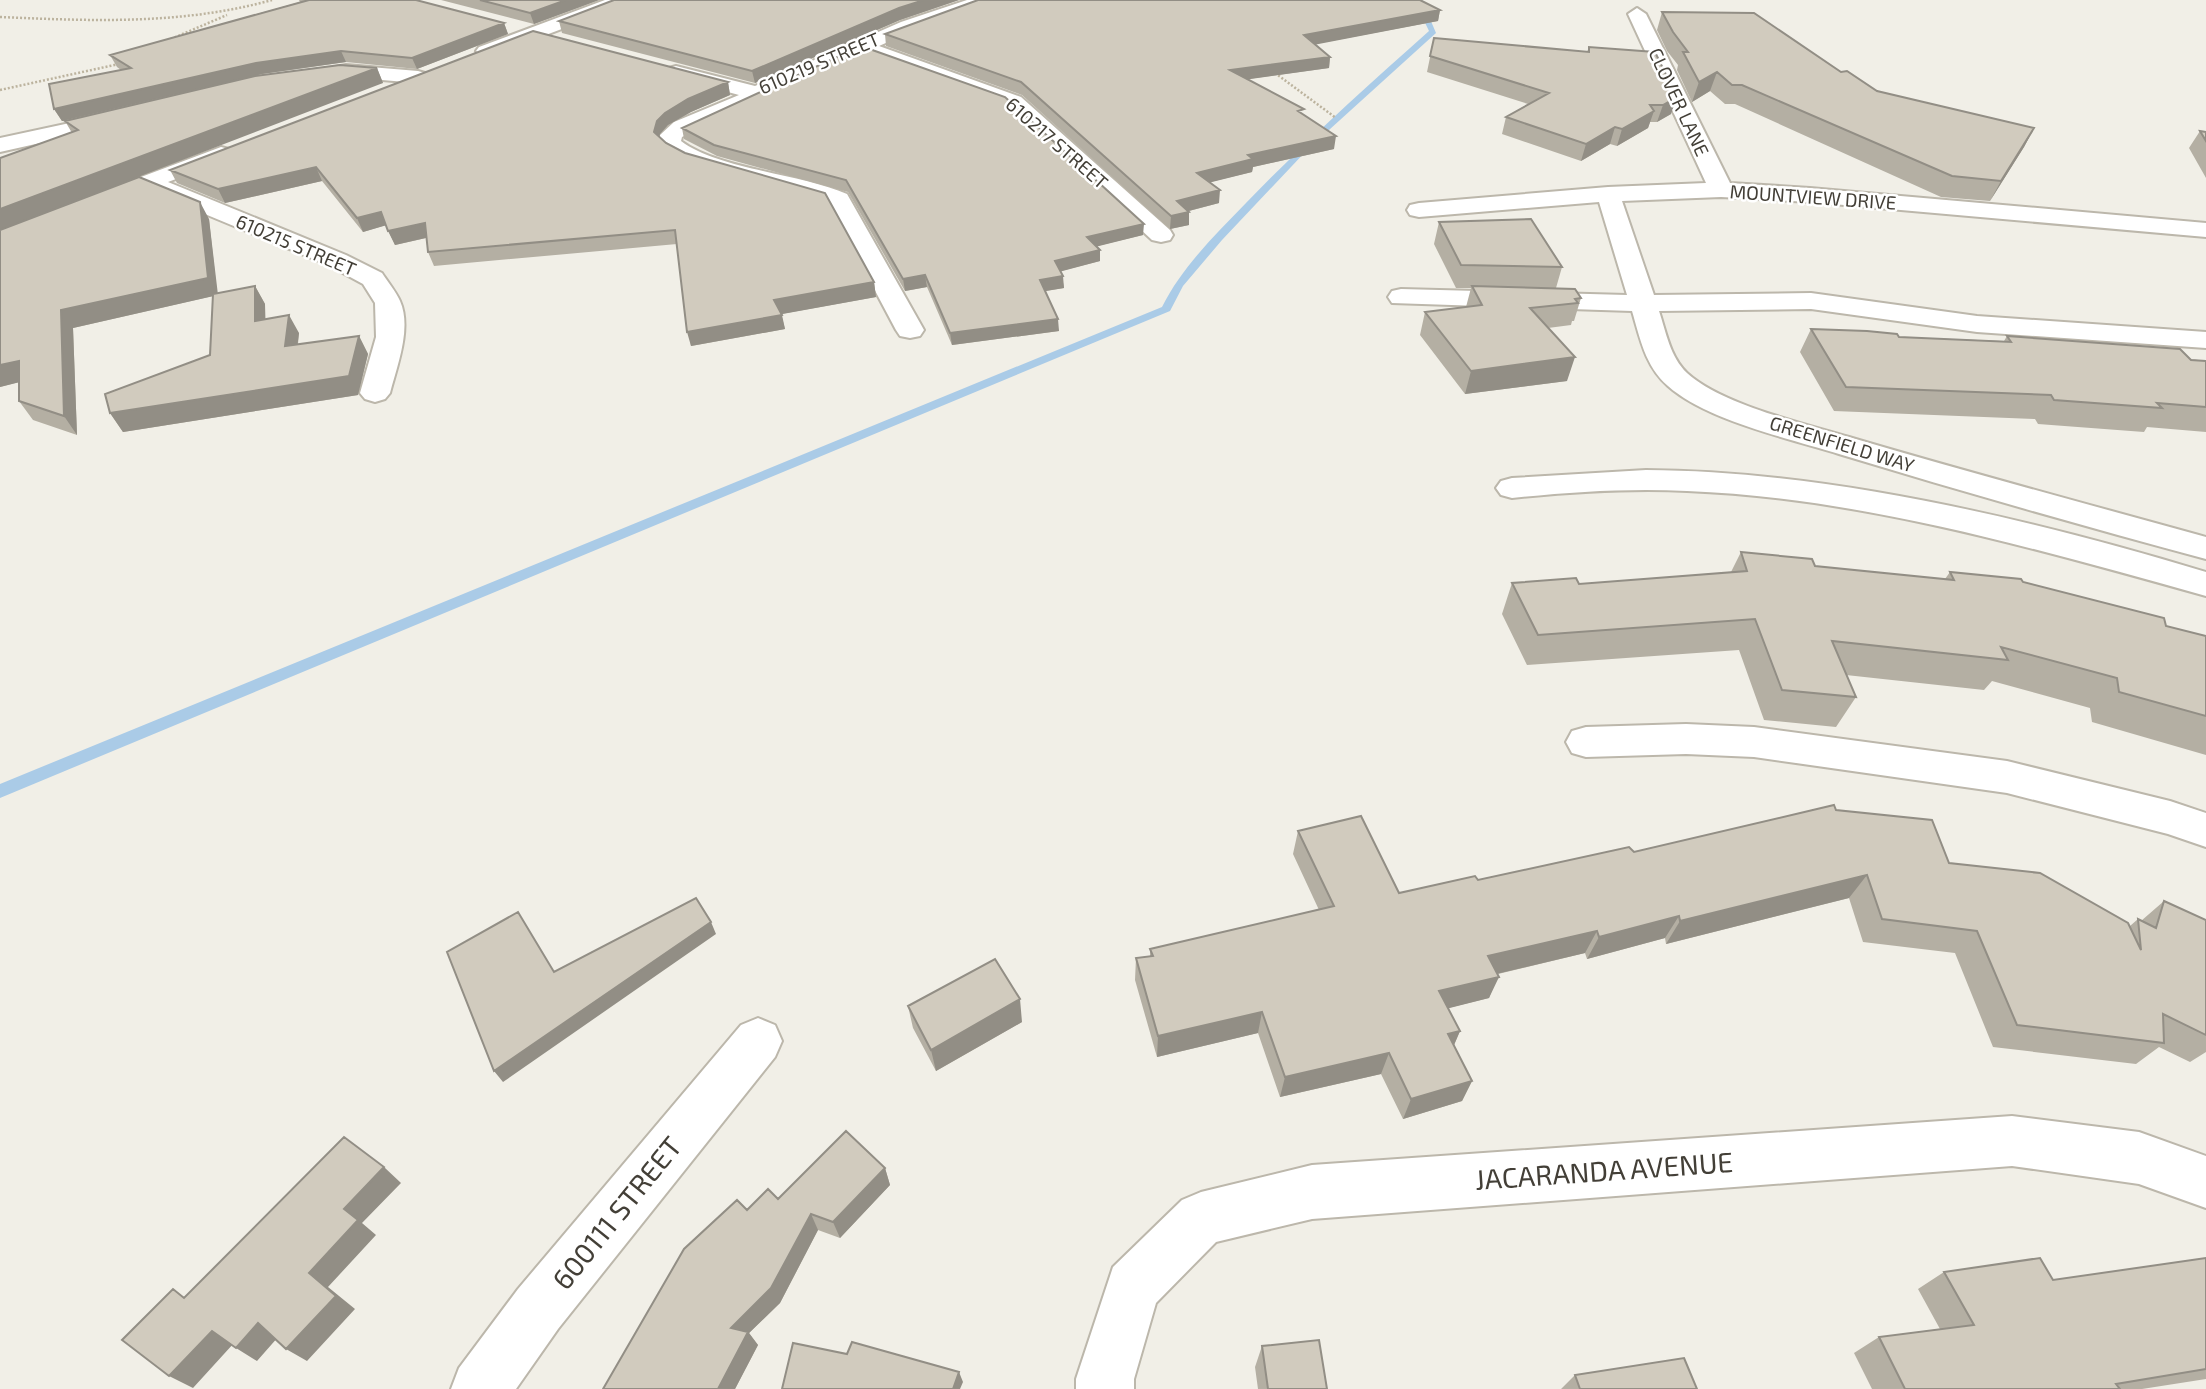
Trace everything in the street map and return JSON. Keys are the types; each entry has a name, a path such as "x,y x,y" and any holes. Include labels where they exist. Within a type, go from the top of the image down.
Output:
{"street":[{"path":"469,57 622,0"},
{"name":"610219 STREET","path":"651,65 757,93 908,26 985,0"},
{"name":"CLOVER LANE","path":"1637,14 1721,190"},
{"path":"509,26 534,32"},
{"path":"534,32 532,35 558,41"},
{"name":"610217 STREET","path":"860,46 1014,101 1161,235"},
{"path":"374,94 444,67"},
{"path":"310,76 346,71 418,77"},
{"path":"757,93 682,127 671,135 670,143 675,150 691,158 748,170 839,199 910,330"},
{"path":"0,145 136,115"},
{"path":"86,206 237,147"},
{"name":"610215 STREET","path":"147,182 337,260 373,279 388,303 390,337 374,393"},
{"name":"MOUNTVIEW DRIVE","path":"1419,210 1608,194 1721,190 1810,195 2206,230"},
{"name":"GREENFIELD WAY","path":"1608,194 1661,360 1678,380 1713,402 1780,426 1933,472 2206,548"},
{"path":"1401,297 1643,303 1811,301 1977,324 2206,340"},
{"path":"2177,337 2206,346"},
{"name":"GREENFIELD WAY","path":"1511,488 1578,481 1665,480 1756,485 1903,508 2022,532 2140,563 2206,584"},
{"path":"1586,742 1686,739 1754,742 2007,777 2170,818 2206,830"},
{"name":"600111 STREET","path":"480,1389 538,1309 758,1041"},
{"name":"JACARANDA AVENUE","path":"1105,1389 1105,1380 1133,1287 1201,1219 1312,1192 2012,1141 2139,1158 2206,1182"}],"path":[{"path":"162,43 235,12 272,0"},
{"path":"0,17 164,21 235,12"},
{"path":"0,90 123,62"},
{"path":"1273,72 1336,118"}],"building":[{"path":"309,0 416,0 504,23 412,58 341,51 256,63 54,109 49,84 131,68 110,55"},
{"path":"480,0 566,0 530,13"},
{"path":"614,0 924,0 899,8 752,71 559,21"},
{"path":"978,0 1420,0 1440,10 1304,35 1330,57 1230,70 1304,109 1298,111 1336,136 1248,155 1253,159 1197,173 1220,190 1177,201 1189,212 1171,216 1021,82 885,34"},
{"path":"1662,12 1754,13 1841,72 1847,71 1877,91 2034,128 2001,181 1952,176 1742,85 1732,85 1717,72 1699,82 1683,52 1688,52"},
{"path":"533,31 728,82 688,99 665,113 657,121 654,132 666,143 685,153 825,193 874,282 774,300 782,315 687,332 675,230 428,252 425,223 388,231 381,212 357,218 316,167 218,189 170,170"},
{"path":"1434,38 1589,52 1589,47 1655,52 1677,97 1663,105 1650,105 1654,111 1622,129 1615,127 1586,144 1506,117 1549,93 1430,56"},
{"path":"861,46 1005,97 1144,224 1087,237 1100,250 1055,261 1063,276 1040,280 1058,319 950,333 925,275 903,279 846,180 714,145 682,128"},
{"path":"340,65 377,68 0,209 0,158 78,130 65,121 255,76"},
{"path":"139,177 200,202 208,278 61,310 64,416 19,401 19,361 0,365 0,230"},
{"path":"1531,219 1562,267 1461,265 1439,222"},
{"path":"255,286 255,321 289,315 285,346 359,336 349,376 110,413 105,394 210,355 213,294"},
{"path":"1472,286 1575,289 1581,298 1575,299 1578,303 1530,308 1575,357 1471,371 1425,312 1482,305"},
{"path":"1811,329 1867,331 1897,334 1899,337 2011,342 2007,336 2180,349 2191,360 2206,361 2206,407 2157,403 2162,408 2054,400 2051,395 1846,387"},
{"path":"1741,552 1812,559 1815,566 1954,580 1950,572 2021,579 2023,582 2164,618 2166,626 2206,636 2206,716 2119,692 2117,678 2001,647 2008,660 1832,641 1856,697 1782,690 1755,619 1538,635 1512,583 1576,578 1579,584 1747,571"},
{"path":"1834,805 1836,810 1932,820 1949,863 2040,873 2128,923 2141,950 2138,919 2156,928 2164,901 2206,920 2206,1035 2163,1014 2164,1043 2017,1025 1977,931 1882,919 1867,875 1680,921 1679,916 1599,937 1597,931 1488,956 1499,977 1439,991 1460,1031 1448,1034 1472,1081 1411,1099 1389,1053 1285,1077 1262,1012 1158,1036 1136,958 1153,956 1150,949 1334,906 1298,831 1361,816 1399,893 1475,876 1478,880 1629,847 1634,852"},
{"path":"696,898 711,922 494,1071 447,952 518,912 554,972"},
{"path":"995,959 1020,999 931,1050 908,1006"},
{"path":"846,1131 885,1168 833,1222 811,1214 771,1288 731,1328 748,1332 718,1389 603,1389 684,1249 737,1200 747,1210 768,1189 778,1199"},
{"path":"344,1137 384,1167 344,1209 358,1220 309,1273 336,1296 286,1349 258,1323 236,1348 212,1331 169,1376 122,1340 173,1289 184,1298"},
{"path":"2040,1258 2053,1280 2206,1258 2206,1369 2116,1384 2120,1389 1905,1389 1879,1337 1974,1325 1944,1272"},
{"path":"1319,1340 1327,1389 1268,1389 1262,1346"},
{"path":"852,1342 959,1372 953,1389 782,1389 793,1343 847,1354"},
{"path":"1684,1358 1697,1389 1580,1389 1575,1375"}],"waterway":[{"path":"0,791 1166,309 1178,285 1218,238 1305,147 1433,31 1418,0"}]}
